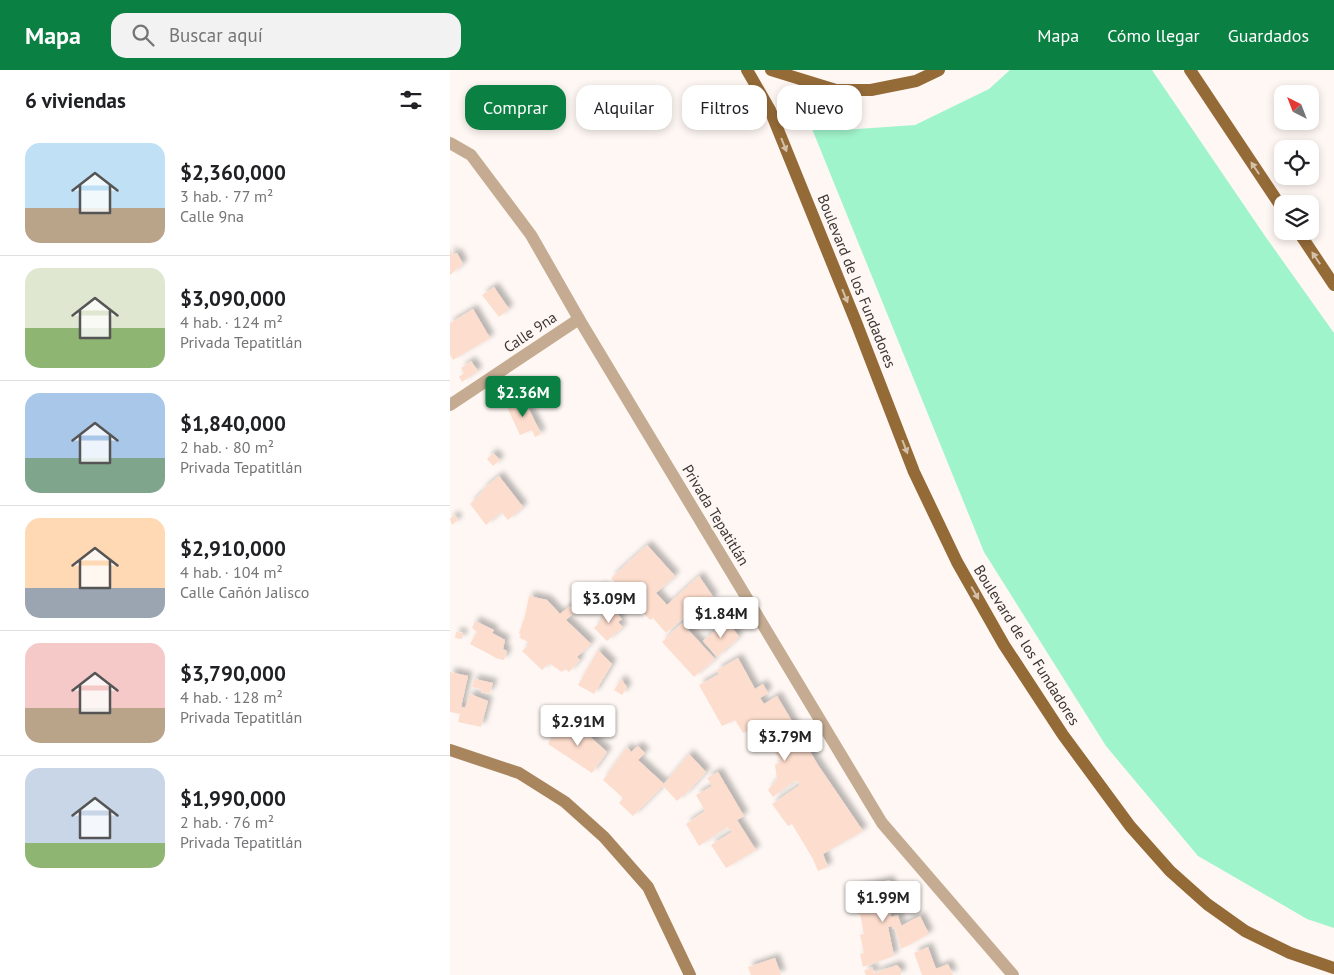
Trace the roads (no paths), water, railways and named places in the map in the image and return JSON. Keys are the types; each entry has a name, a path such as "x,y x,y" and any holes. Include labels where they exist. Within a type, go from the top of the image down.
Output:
{"main road":[{"name":"Boulevard de los Fundadores","path":"747,70 770,110 856,322 914,472 957,562 1004,645 1063,736 1130,826 1170,871 1207,904 1245,931 1290,952 1334,968"},
{"path":"771,70 836,90 871,90 916,81 939,70"},
{"path":"1190,70 1274,196"},
{"path":"1304,240 1334,285"}],"street":[{"name":"Privada Tepatitlán","path":"450,142 470,155 532,235 579,319 882,823 1013,975"},
{"name":"Calle 9na","path":"450,405 579,319"},
{"path":"450,750 518,772 565,802 604,837 648,887 690,975"}]}
